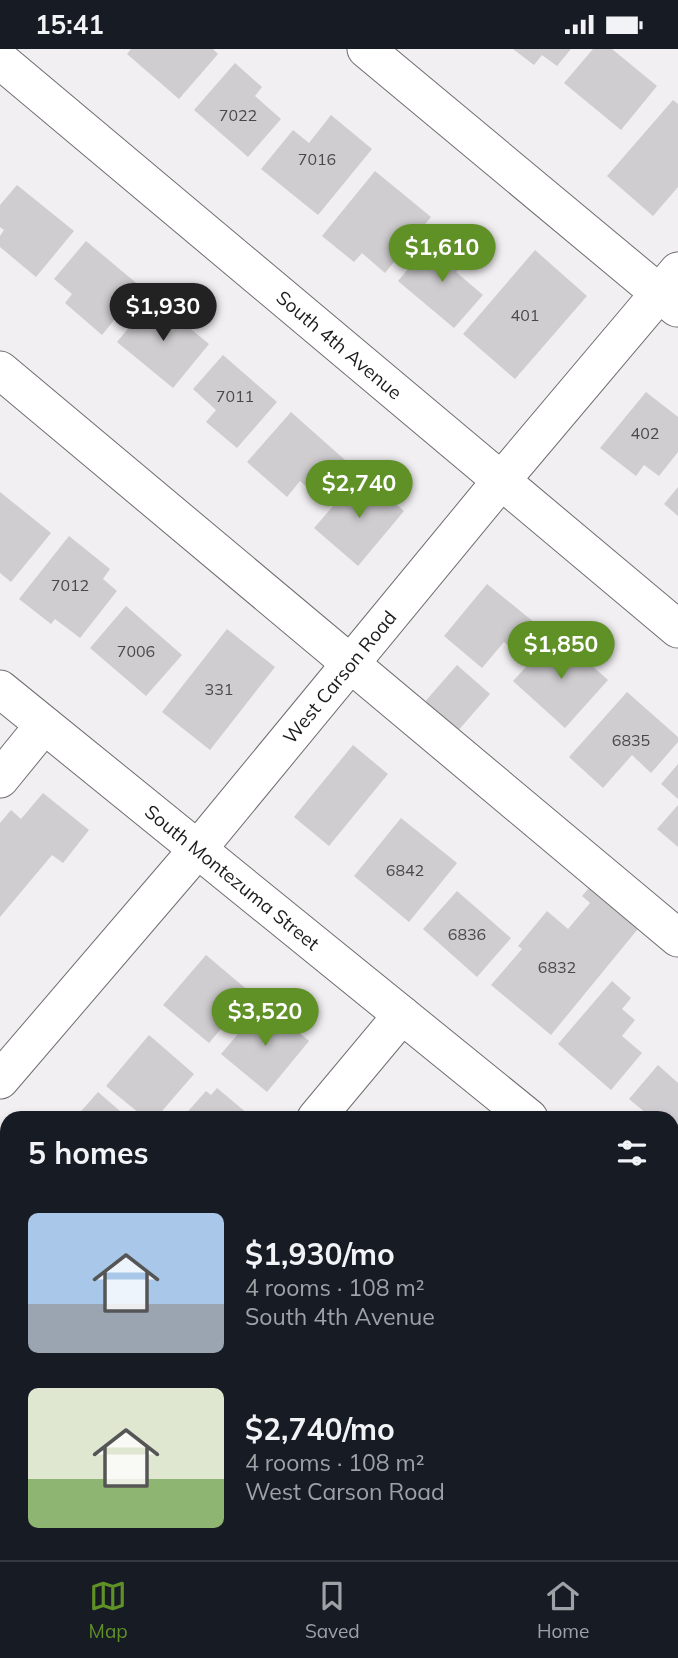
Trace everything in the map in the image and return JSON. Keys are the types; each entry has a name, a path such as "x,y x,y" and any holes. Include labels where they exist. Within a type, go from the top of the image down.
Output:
{"street":[{"path":"366,49 672,291"},
{"name":"South 4th Avenue","path":"0,60 678,629"},
{"name":"West Carson Road","path":"0,1080 197,850 500,482 672,291"},
{"path":"0,370 678,938"},
{"name":"South Montezuma Street","path":"0,689 520,1111"},
{"path":"0,779 44,725"},
{"path":"322,1111 402,1016"}],"building":[{"path":"131,49 213,49 218,54 179,99 127,54"},
{"path":"513,49 571,49 557,66 542,55 534,65"},
{"path":"593,49 612,49 657,86 621,130 564,83"},
{"path":"235,63 262,87 255,96 281,119 248,157 194,110"},
{"path":"673,100 678,104 678,187 653,216 607,176"},
{"path":"331,115 372,149 318,215 261,169 293,130 309,143"},
{"path":"375,171 431,217 385,273 362,253 354,262 322,236"},
{"path":"17,185 74,231 36,277 0,247 0,236 4,230 0,227 0,205"},
{"path":"86,241 141,287 102,335 65,303 72,294 54,279"},
{"path":"456,243 470,255 456,272 483,295 454,328 398,281 428,245 443,258"},
{"path":"535,250 587,296 515,379 463,334"},
{"path":"153,298 209,344 173,388 117,342"},
{"path":"223,355 277,402 237,448 206,422 216,410 193,389"},
{"path":"646,392 678,417 678,452 659,476 644,465 636,476 600,448"},
{"path":"291,412 345,460 315,494 300,481 287,497 247,462"},
{"path":"361,474 404,511 358,566 314,528"},
{"path":"678,487 678,516 664,504"},
{"path":"0,492 51,533 11,582 0,573"},
{"path":"69,536 110,569 103,579 117,591 80,638 55,619 51,624 19,599"},
{"path":"487,584 546,632 524,659 504,642 482,668 444,636"},
{"path":"126,606 182,655 146,696 90,648"},
{"path":"227,629 275,667 210,750 162,712"},
{"path":"556,634 608,680 565,728 513,681"},
{"path":"457,665 490,694 456,733 423,704"},
{"path":"627,692 678,737 678,742 651,773 632,755 603,788 569,757"},
{"path":"353,745 388,774 329,846 294,817"},
{"path":"678,764 678,799 661,784"},
{"path":"43,793 89,830 63,863 52,855 0,917 0,823 11,810 21,819"},
{"path":"678,805 678,847 657,829"},
{"path":"401,818 457,863 409,922 354,876"},
{"path":"593,883 642,924 551,1035 491,985 522,949 518,946 547,911 568,929 590,903 582,896"},
{"path":"457,891 511,938 477,977 423,929"},
{"path":"206,955 251,993 209,1043 163,1005"},
{"path":"612,981 631,998 622,1009 635,1020 622,1036 642,1053 611,1090 558,1044"},
{"path":"264,1003 309,1041 267,1092 221,1054"},
{"path":"149,1035 194,1074 162,1111 136,1111 106,1086"},
{"path":"658,1065 678,1083 678,1111 644,1111 629,1099"},
{"path":"217,1088 244,1111 188,1111 206,1091 211,1095"},
{"path":"98,1092 120,1111 81,1111"}]}
